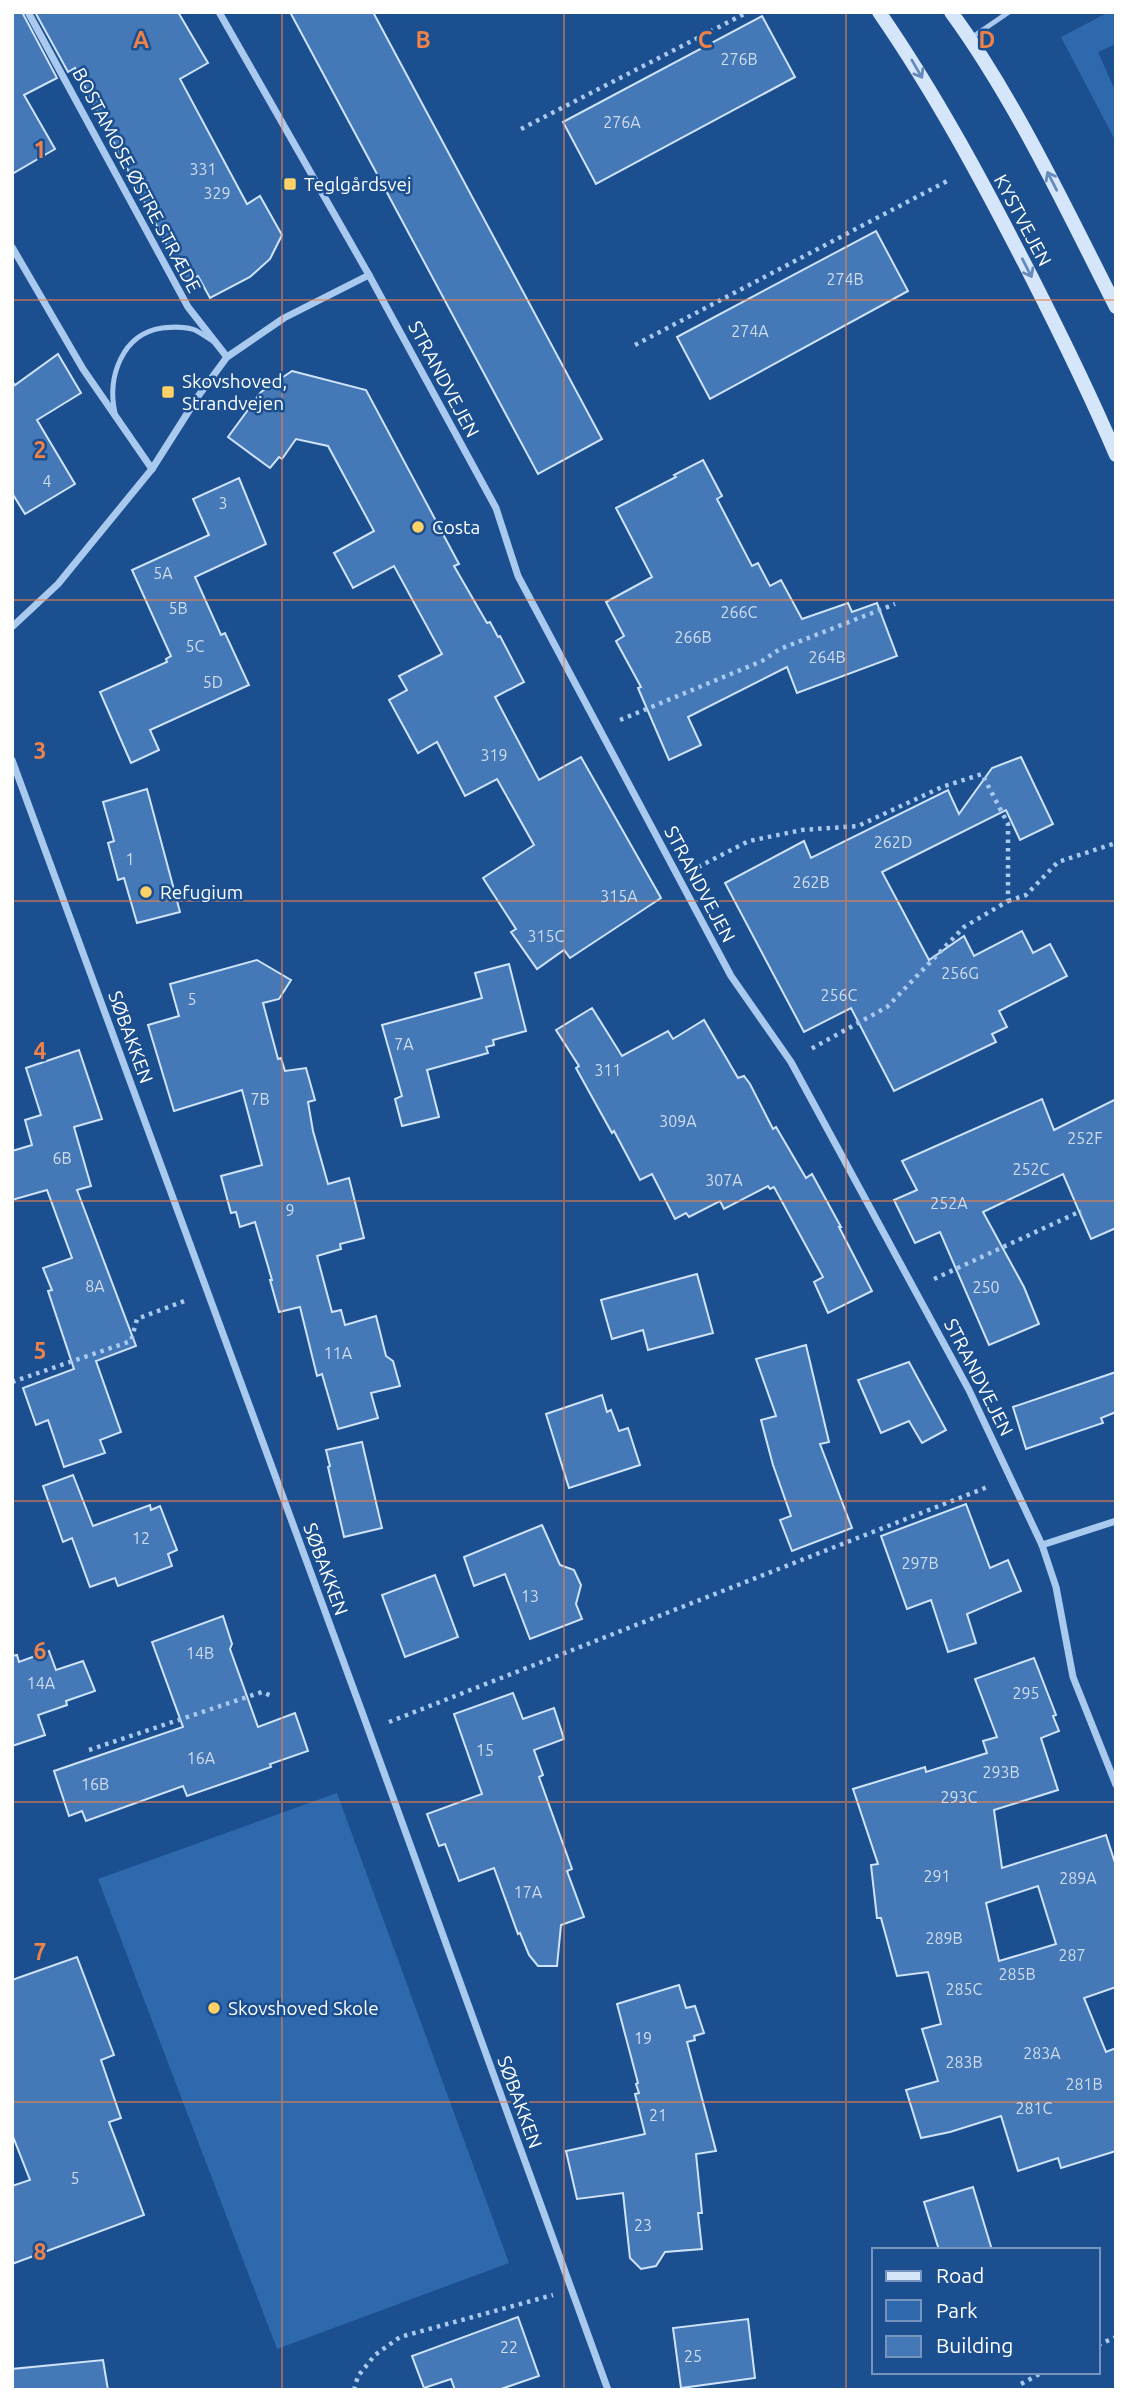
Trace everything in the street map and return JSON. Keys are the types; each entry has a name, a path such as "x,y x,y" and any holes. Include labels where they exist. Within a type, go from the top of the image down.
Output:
{"main road":[{"name":"KYSTVEJEN","path":"879,12 911,58 995,205 1087,388 1116,455"},
{"path":"951,12 970,38 1045,167 1116,307"}],"street":[{"name":"BOSTAMOSE ØSTRE STRÆDE","path":"28,12 188,307 226,358"},
{"name":"STRANDVEJEN","path":"219,12 369,275 496,508 518,576 731,976 790,1060 969,1390 1042,1545 1056,1587 1073,1677 1116,1785"},
{"path":"12,247 83,369 152,469"},
{"path":"12,627 58,584 152,469 199,394 226,358 284,318 369,275"},
{"name":"SØBAKKEN","path":"12,760 369,1730 608,2390"},
{"path":"1042,1545 1116,1521"}],"lane":[{"path":"970,38 1009,12"},
{"path":"116,416 113,390 118,361 130,344 142,335 177,326 193,329 216,343"}],"path":[{"path":"521,129 748,12"},
{"path":"635,345 973,167"},
{"path":"600,730 762,661 780,649 895,604"},
{"path":"679,878 749,841 802,830 858,826 942,786 979,773 982,774 1008,824 1008,901"},
{"path":"790,1060 887,1007 964,927 1008,901 1026,895 1058,862 1116,843"},
{"path":"914,1288 1082,1212"},
{"path":"12,1382 131,1341 137,1319 208,1292"},
{"path":"369,1730 1012,1478"},
{"path":"89,1750 262,1692 274,1697"},
{"path":"354,2390 358,2376 375,2355 400,2337 572,2290"},
{"path":"1100,2344 1116,2337"},
{"path":"1021,2384 1038,2374"}],"green space":[{"path":"1109,12 1116,12 1116,44 1098,52 1116,93 1116,142 1061,37"},
{"name":"Skovshoved Skole","path":"337,1793 509,2263 277,2349 98,1879"}],"building":[{"path":"12,12 22,12 57,78 24,95 55,149 12,174"},
{"path":"35,12 178,12 208,63 180,79 247,204 260,196 282,235 270,259 250,277 210,298 198,276 186,282 75,68 68,72"},
{"path":"290,12 373,12 602,439 538,474"},
{"path":"762,16 795,77 596,184 563,122"},
{"path":"876,231 908,291 710,399 677,337"},
{"path":"58,354 81,393 37,420 75,484 25,514 12,493 12,381 15,385"},
{"path":"292,371 366,390 459,564 454,566 487,623 490,622 498,637 500,636 524,682 495,697 539,780 581,757 661,898 570,958 564,950 537,969 511,932 516,929 483,878 534,845 497,779 465,796 437,742 418,753 389,700 407,690 399,676 442,654 394,566 353,588 334,553 374,531 328,446 296,439 282,459 279,457 270,468 228,437 261,392"},
{"path":"703,460 722,496 717,499 752,566 758,563 770,586 781,580 802,619 848,603 852,612 877,603 897,656 797,693 787,667 688,717 701,745 669,760 638,688 641,687 616,641 624,636 606,602 652,577 616,508"},
{"path":"239,478 266,544 195,577 221,635 225,633 249,685 150,730 159,750 131,763 100,692 167,662 166,659 171,656 132,570 209,535 193,499"},
{"path":"1021,757 1053,824 1020,840 1006,810 882,872 929,960 964,936 974,956 1022,931 1033,953 1050,944 1067,976 999,1011 1007,1027 992,1034 996,1042 894,1091 851,1008 804,1032 725,883 804,841 811,858 948,790 959,814 992,768"},
{"path":"147,789 180,912 137,923 124,878 118,880 108,843 114,841 103,802"},
{"path":"257,960 291,980 279,999 263,1003 278,1059 281,1058 285,1071 306,1068 315,1100 308,1102 313,1131 328,1184 349,1178 364,1238 340,1244 341,1249 317,1256 332,1312 341,1310 345,1325 376,1316 386,1356 393,1361 400,1386 371,1393 378,1418 338,1429 322,1374 317,1376 300,1307 279,1312 255,1222 240,1227 236,1212 231,1213 221,1176 262,1165 242,1090 174,1111 148,1025 179,1016 170,984"},
{"path":"509,964 526,1031 493,1040 494,1045 486,1047 488,1053 427,1070 439,1117 402,1126 395,1099 402,1096 382,1025 482,998 475,973"},
{"path":"592,1008 622,1056 668,1031 673,1039 704,1020 738,1078 744,1076 750,1084 773,1129 776,1127 806,1178 812,1174 872,1291 828,1313 814,1282 823,1277 774,1187 770,1189 768,1186 724,1209 720,1201 689,1217 686,1213 675,1219 652,1174 640,1180 576,1068 579,1066 556,1030"},
{"path":"79,1050 102,1119 74,1127 91,1186 77,1190 136,1346 96,1361 121,1432 100,1440 105,1453 64,1467 48,1420 36,1425 23,1388 74,1369 48,1291 52,1290 43,1268 72,1258 47,1190 12,1200 12,1151 32,1145 25,1120 41,1115 26,1068"},
{"path":"1042,1099 1054,1130 1116,1099 1116,1228 1091,1239 1063,1174 983,1212 1024,1287 1039,1324 989,1345 940,1232 915,1243 894,1200 917,1190 902,1161"},
{"path":"697,1274 713,1333 648,1350 643,1330 612,1339 601,1300"},
{"path":"806,1345 829,1442 820,1444 852,1528 792,1551 780,1520 791,1516 761,1420 776,1416 756,1359"},
{"path":"909,1362 946,1430 922,1443 909,1421 881,1433 858,1380"},
{"path":"1116,1372 1116,1412 1101,1418 1103,1423 1026,1449 1013,1407"},
{"path":"602,1395 607,1412 611,1410 619,1431 628,1428 640,1465 569,1488 546,1414"},
{"path":"362,1442 382,1528 344,1537 326,1450"},
{"path":"73,1475 93,1526 150,1505 151,1510 160,1506 177,1550 168,1554 172,1566 118,1586 115,1578 90,1587 72,1538 63,1542 43,1486"},
{"path":"966,1504 990,1568 1008,1560 1021,1591 967,1614 976,1643 948,1652 931,1600 907,1609 881,1536"},
{"path":"542,1525 560,1565 574,1570 581,1585 576,1604 582,1619 530,1639 505,1574 474,1586 464,1557"},
{"path":"435,1575 458,1637 405,1657 382,1595"},
{"path":"223,1616 232,1644 230,1649 258,1727 295,1713 308,1751 187,1796 183,1786 86,1821 82,1811 69,1816 54,1771 183,1727 152,1642"},
{"path":"49,1651 56,1670 83,1661 95,1691 38,1715 45,1735 12,1746 12,1656 17,1655 19,1662"},
{"path":"1034,1658 1056,1715 1053,1716 1059,1731 1041,1738 1058,1790 994,1810 1002,1868 1106,1835 1116,1866 1116,1987 1084,1998 1106,2052 1116,2048 1116,2151 1061,2168 1058,2158 1018,2171 1001,2116 921,2138 906,2090 938,2081 922,2029 941,2024 928,1972 897,1976 881,1918 877,1918 871,1865 878,1864 853,1789 925,1767 926,1772 987,1753 983,1741 997,1737 975,1679","holes":["1038,1886 1056,1944 999,1961 986,1903"]},
{"path":"513,1693 523,1719 554,1708 564,1739 534,1750 543,1775 539,1777 572,1869 567,1871 584,1917 561,1925 557,1966 538,1966 529,1955 520,1933 518,1934 494,1868 459,1881 445,1844 439,1846 427,1814 482,1794 454,1714"},
{"path":"77,1957 114,2055 101,2060 121,2118 109,2122 144,2215 12,2264 12,2186 30,2180 12,2134 12,1980"},
{"path":"679,1985 686,2008 695,2006 704,2033 687,2042 716,2151 696,2154 702,2213 698,2213 702,2249 665,2252 656,2266 641,2269 630,2258 623,2193 577,2199 566,2151 645,2134 635,2094 639,2093 638,2083 617,2004"},
{"path":"973,2187 991,2248 938,2248 924,2202"},
{"path":"518,2317 539,2376 498,2390 455,2390 451,2379 424,2388 412,2356"},
{"path":"748,2319 755,2378 681,2388 673,2328"},
{"path":"103,2360 108,2390 13,2390 12,2369"}],"place":[{"name":"Teglgårdsvej","path":"290,184"},
{"name":"Skovshoved, Strandvejen","path":"168,392"},
{"name":"Costa","path":"418,527"},
{"name":"Refugium","path":"146,892"},
{"name":"Skovshoved Skole","path":"214,2008"}]}
